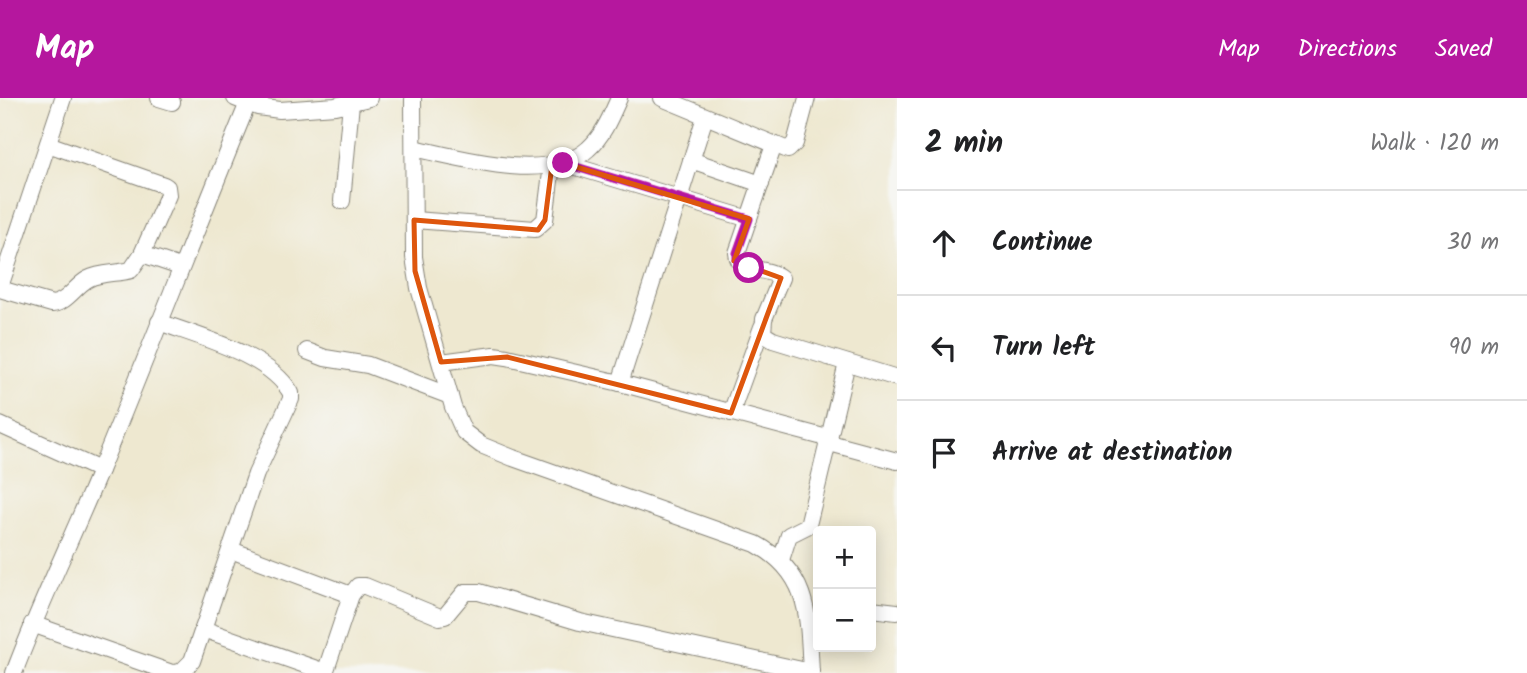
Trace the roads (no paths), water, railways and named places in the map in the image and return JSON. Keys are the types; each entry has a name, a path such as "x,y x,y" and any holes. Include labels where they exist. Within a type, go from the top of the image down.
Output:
{"street":[{"path":"48,144 167,187 168,195 142,254 131,270 94,276 79,285 58,304 0,288 63,98"},
{"path":"14,673 159,322 242,101 280,110 351,103 369,98"},
{"path":"203,629 325,673 351,595 358,586 365,586 440,617 445,616 466,592 479,592 580,622 811,672 812,602 781,560 756,544 513,458 481,445 464,432 450,396 415,271 413,98"},
{"path":"414,148 518,166 557,164 576,158 597,140 618,98"},
{"path":"662,98 788,150 792,148 807,98"},
{"path":"342,201 351,103"},
{"path":"620,383 705,117"},
{"path":"732,413 781,278 772,271 749,268 737,259 774,145"},
{"path":"691,160 761,184"},
{"path":"557,164 749,219"},
{"path":"414,220 535,229 545,220 557,164"},
{"path":"142,254 180,267"},
{"path":"32,625 166,673 181,671 192,661 256,474 291,399 291,393 281,378 254,359 159,322"},
{"path":"762,327 767,338 897,378"},
{"path":"307,351 325,358 369,365 450,396"},
{"path":"440,362 494,355 620,383 897,461"},
{"path":"781,560 789,535 807,526 847,363"},
{"path":"0,425 100,470"},
{"path":"232,550 351,595"},
{"path":"876,610 897,612"}]}
